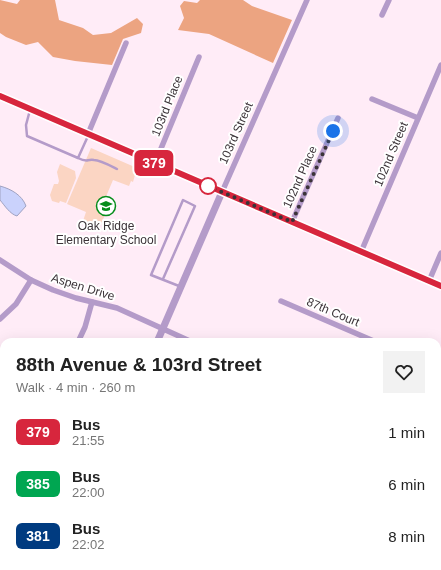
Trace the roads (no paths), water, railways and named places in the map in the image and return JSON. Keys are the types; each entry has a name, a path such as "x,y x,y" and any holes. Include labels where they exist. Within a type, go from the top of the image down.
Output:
{"street":[{"name":"103rd Street","path":"159,338 307,0"},
{"path":"382,15 389,0"},
{"path":"88,134 126,43"},
{"name":"103rd Place","path":"155,163 198,57"},
{"name":"102nd Street","path":"361,252 441,65"},
{"path":"0,96 441,286"},
{"path":"372,99 418,118"},
{"name":"102nd Place","path":"292,222 338,118"},
{"path":"429,281 441,253"},
{"name":"Aspen Drive","path":"0,260 31,280 62,293 123,311 163,329 179,338"},
{"path":"0,319 16,304 31,280"},
{"name":"87th Court","path":"281,301 367,338"},
{"path":"80,338 85,327 92,302"}],"lane":[{"path":"30,109 26,125 27,136 78,158 88,161 94,160 117,169"},
{"path":"78,158 88,134"},
{"path":"163,280 195,206 183,200 151,275 163,280 181,287"}],"water":[{"path":"0,186 16,193 24,202 26,206 17,216 10,212 0,200"}],"place":[{"name":"Oak Ridge Elementary School","path":"106,206"}]}
